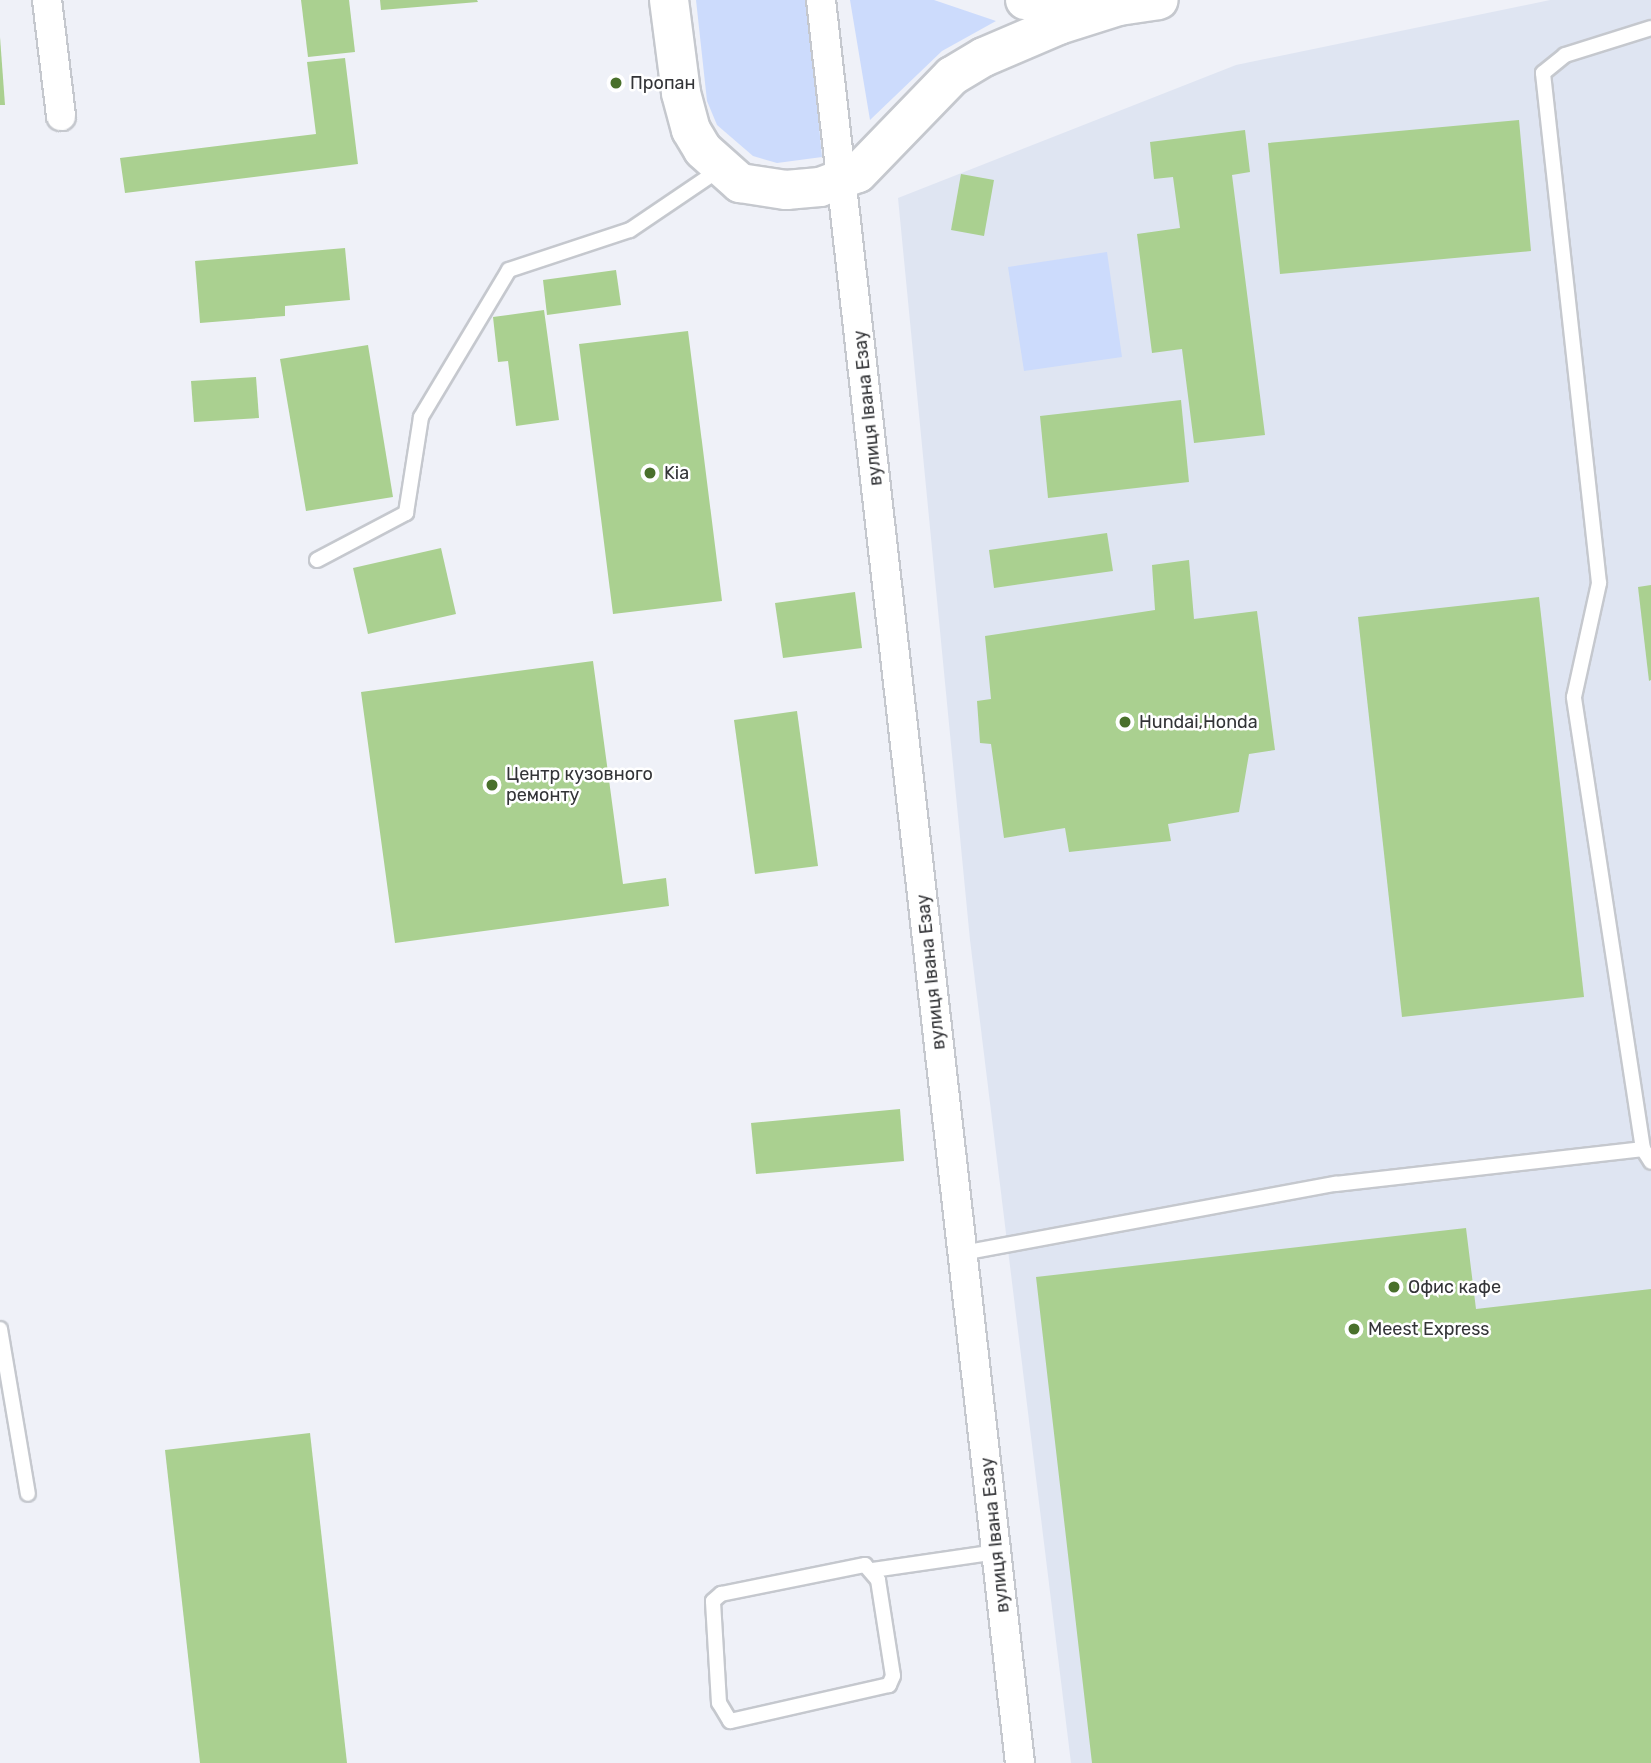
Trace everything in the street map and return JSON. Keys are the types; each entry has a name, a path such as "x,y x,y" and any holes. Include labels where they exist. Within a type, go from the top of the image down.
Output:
{"main road":[{"path":"669,0 691,130 720,169 740,183 761,188 820,187 843,181 876,159 952,76 1023,38 1119,6 1159,0"},
{"path":"1025,0 1119,6"}],"street":[{"path":"47,0 61,116"},
{"name":"вулиця Івана Езау","path":"821,0 1020,1763"}],"lane":[{"path":"1651,28 1565,55 1542,73 1599,583 1574,697 1643,1149 1651,1162"},
{"path":"317,559 407,513 422,417 509,270 630,230 720,169"},
{"path":"962,1253 1336,1184 1643,1149"},
{"path":"0,1329 27,1494"},
{"path":"873,1570 893,1676 889,1685 740,1722 724,1715 719,1703 713,1601 721,1594 865,1565 873,1570 997,1552"}],"shaded area":[{"path":"696,0 807,0 822,157 777,163 753,156 717,125 707,101"},
{"path":"850,0 934,0 996,21 942,51 870,120"},
{"path":"1550,0 1651,0 1651,1763 1071,1763 970,940 898,198 1236,65"},
{"path":"1107,252 1122,357 1024,371 1008,267"}],"building":[{"path":"301,0 349,0 355,52 308,57"},
{"path":"380,0 477,0 478,2 381,10"},
{"path":"0,37 5,105 0,105"},
{"path":"345,58 358,164 125,193 120,158 316,134 307,62"},
{"path":"1519,120 1531,251 1280,274 1268,143"},
{"path":"1245,130 1250,172 1232,175 1265,435 1194,443 1182,349 1152,353 1137,234 1180,228 1173,177 1154,179 1150,142"},
{"path":"961,174 994,180 984,236 951,230"},
{"path":"345,248 350,300 285,306 285,316 200,323 195,261"},
{"path":"616,270 621,305 547,315 543,280"},
{"path":"544,310 559,420 516,426 508,361 498,362 493,317"},
{"name":"Kia","path":"688,331 722,601 613,614 579,344"},
{"path":"368,345 393,497 306,511 280,359"},
{"path":"256,377 259,418 194,422 191,381"},
{"path":"1181,400 1189,482 1048,498 1040,416"},
{"path":"1107,533 1113,571 994,588 989,550"},
{"path":"441,548 456,614 368,634 353,568"},
{"name":"Hundai,Honda","path":"1189,560 1194,619 1257,611 1275,750 1249,754 1239,812 1168,824 1171,841 1069,852 1065,828 1004,838 991,744 980,743 977,701 991,699 985,636 1155,610 1152,565"},
{"path":"1651,585 1651,680 1649,681 1638,587"},
{"path":"855,592 862,648 783,658 775,603"},
{"path":"1539,597 1584,997 1402,1017 1358,617"},
{"name":"Центр кузовного ремонту","path":"593,661 623,884 666,878 669,906 395,943 361,692"},
{"path":"797,711 818,866 755,874 734,720"},
{"path":"900,1109 904,1161 756,1174 751,1123"},
{"path":"1466,1228 1476,1309 1651,1289 1651,1763 1092,1763 1036,1277"},
{"path":"310,1433 347,1763 200,1763 165,1450"}],"place":[{"name":"Пропан","path":"616,83"},
{"name":"Kia","path":"650,473"},
{"name":"Hundai,Honda","path":"1125,722"},
{"name":"Центр кузовного ремонту","path":"492,785"},
{"name":"Офис кафе","path":"1394,1287"},
{"name":"Meest Express","path":"1354,1329"}]}
